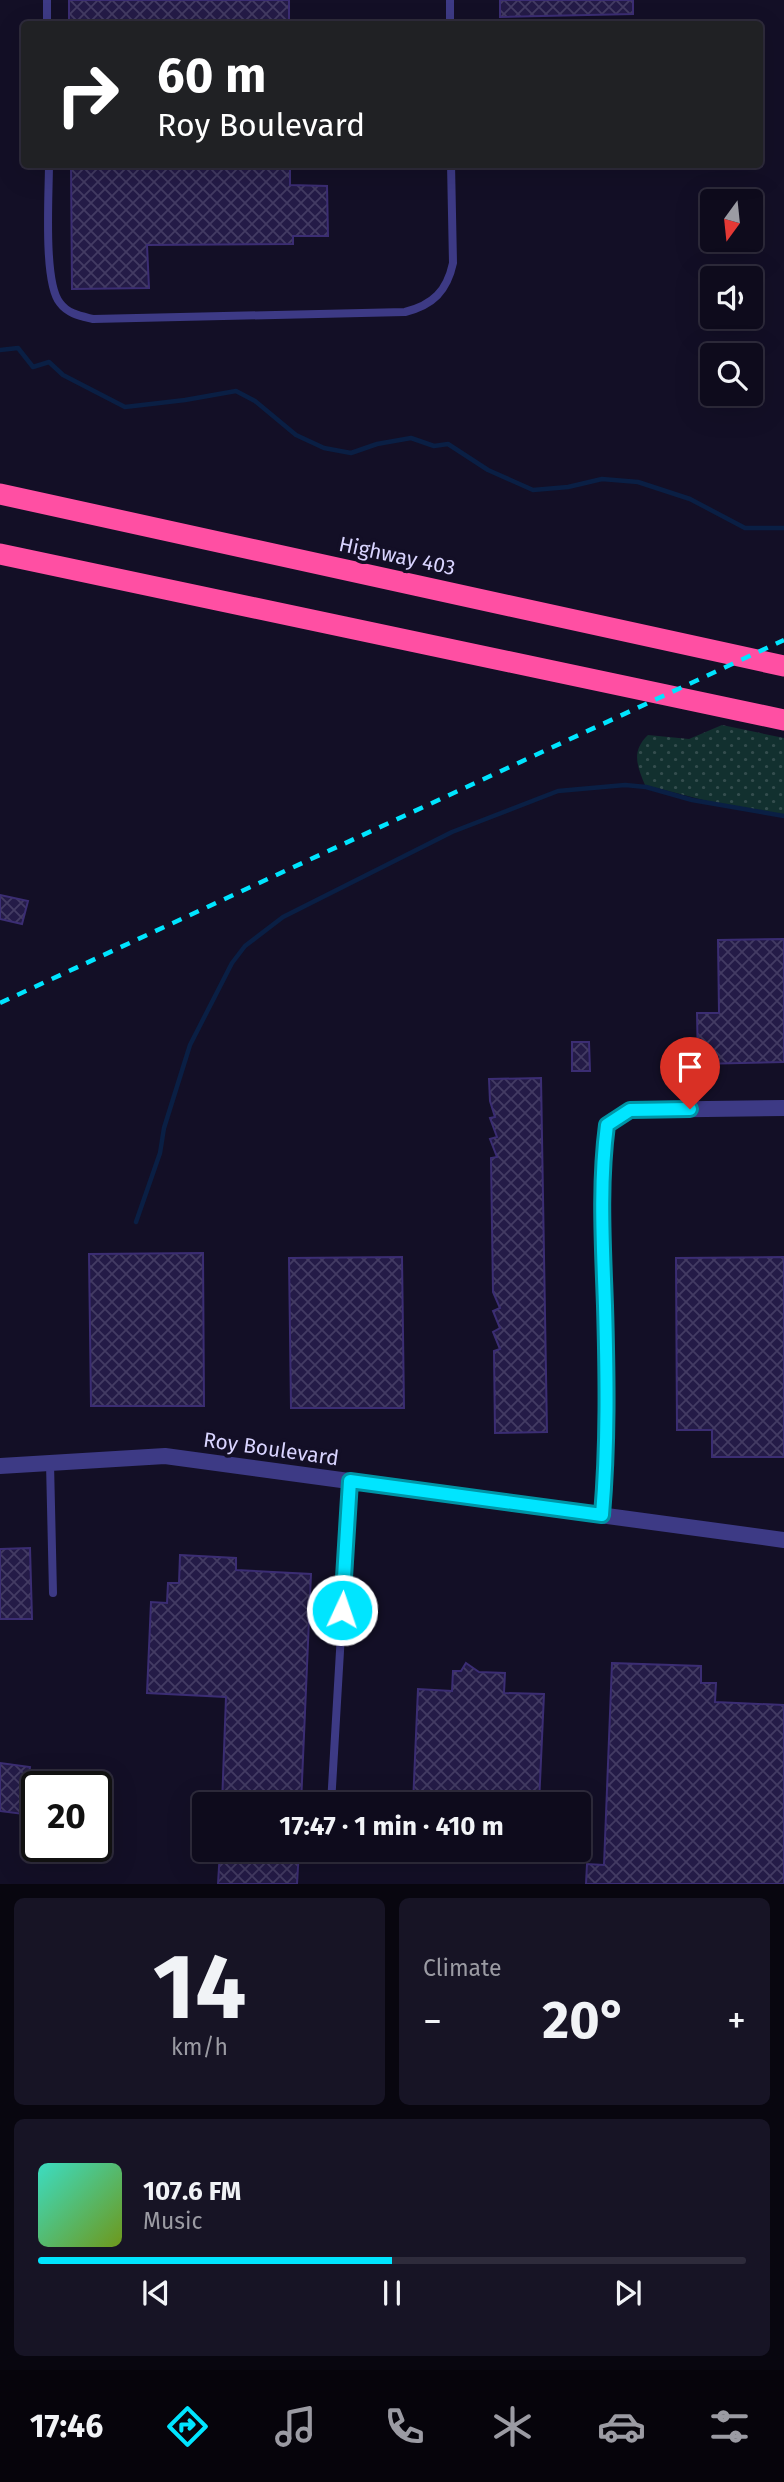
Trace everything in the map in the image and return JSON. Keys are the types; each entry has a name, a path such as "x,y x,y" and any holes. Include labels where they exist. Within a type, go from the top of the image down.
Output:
{"highway":[{"name":"Highway 403","path":"0,494 784,666"},
{"path":"0,554 784,720"}],"street":[{"path":"602,1515 607,1419 602,1195 607,1125 630,1110 784,1108"},
{"name":"Roy Boulevard","path":"0,1466 164,1455 784,1540"}],"lane":[{"path":"47,0 47,21"},
{"path":"450,0 450,21"},
{"path":"49,168 49,273 58,302 73,314 93,319 405,312 419,308 443,291 452,271 452,168"},
{"path":"50,1463 53,1593"},
{"path":"332,1792 350,1481"}],"green space":[{"path":"722,725 784,738 784,815 707,801 645,785 637,753 648,735 689,739"}],"building":[{"path":"69,0 289,0 289,21 69,21"},
{"path":"500,0 633,0 633,14 500,17"},
{"path":"71,168 290,168 290,185 327,186 328,236 293,236 293,244 147,245 149,288 72,289"},
{"path":"0,895 28,901 22,924 0,919"},
{"path":"784,939 784,1062 698,1064 697,1013 719,1013 718,940"},
{"path":"572,1042 589,1042 590,1071 572,1071"},
{"path":"541,1078 547,1432 495,1433 494,1351 500,1349 493,1332 500,1328 493,1311 500,1308 493,1292 491,1158 497,1157 490,1139 497,1137 490,1118 495,1117 490,1101 489,1079"},
{"path":"203,1253 204,1406 91,1406 89,1254"},
{"path":"402,1257 404,1408 291,1408 289,1258"},
{"path":"784,1257 784,1457 712,1457 712,1430 677,1430 676,1258"},
{"path":"30,1548 32,1619 0,1619 0,1549"},
{"path":"180,1555 236,1558 236,1570 311,1574 302,1792 222,1792 226,1697 147,1693 151,1602 167,1603 168,1583 179,1583"},
{"path":"466,1663 479,1672 505,1673 504,1693 544,1694 540,1792 414,1792 418,1689 452,1691 453,1671 461,1671"},
{"path":"612,1663 701,1666 701,1683 716,1683 715,1702 784,1705 784,1884 586,1884 587,1864 604,1865"},
{"path":"0,1763 30,1767 29,1771 21,1771 21,1814 0,1811"},
{"path":"219,1862 298,1862 297,1884 218,1884"}],"waterway":[{"path":"0,350 18,348 33,367 49,362 63,375 125,407 236,391 255,401 296,435 324,448 351,453 377,444 411,438 434,446 448,444 488,470 533,490 568,487 602,479 638,482 690,499 745,528 784,528"},
{"path":"136,1222 160,1153 164,1128 190,1045 232,963 245,946 283,917 452,832 558,791 625,785 646,787 692,800 784,816"}],"railway":[{"path":"0,1003 784,640"}],"route":[{"path":"342,1610 350,1481 602,1515 607,1460 602,1195 607,1125 630,1110 690,1109"}]}
